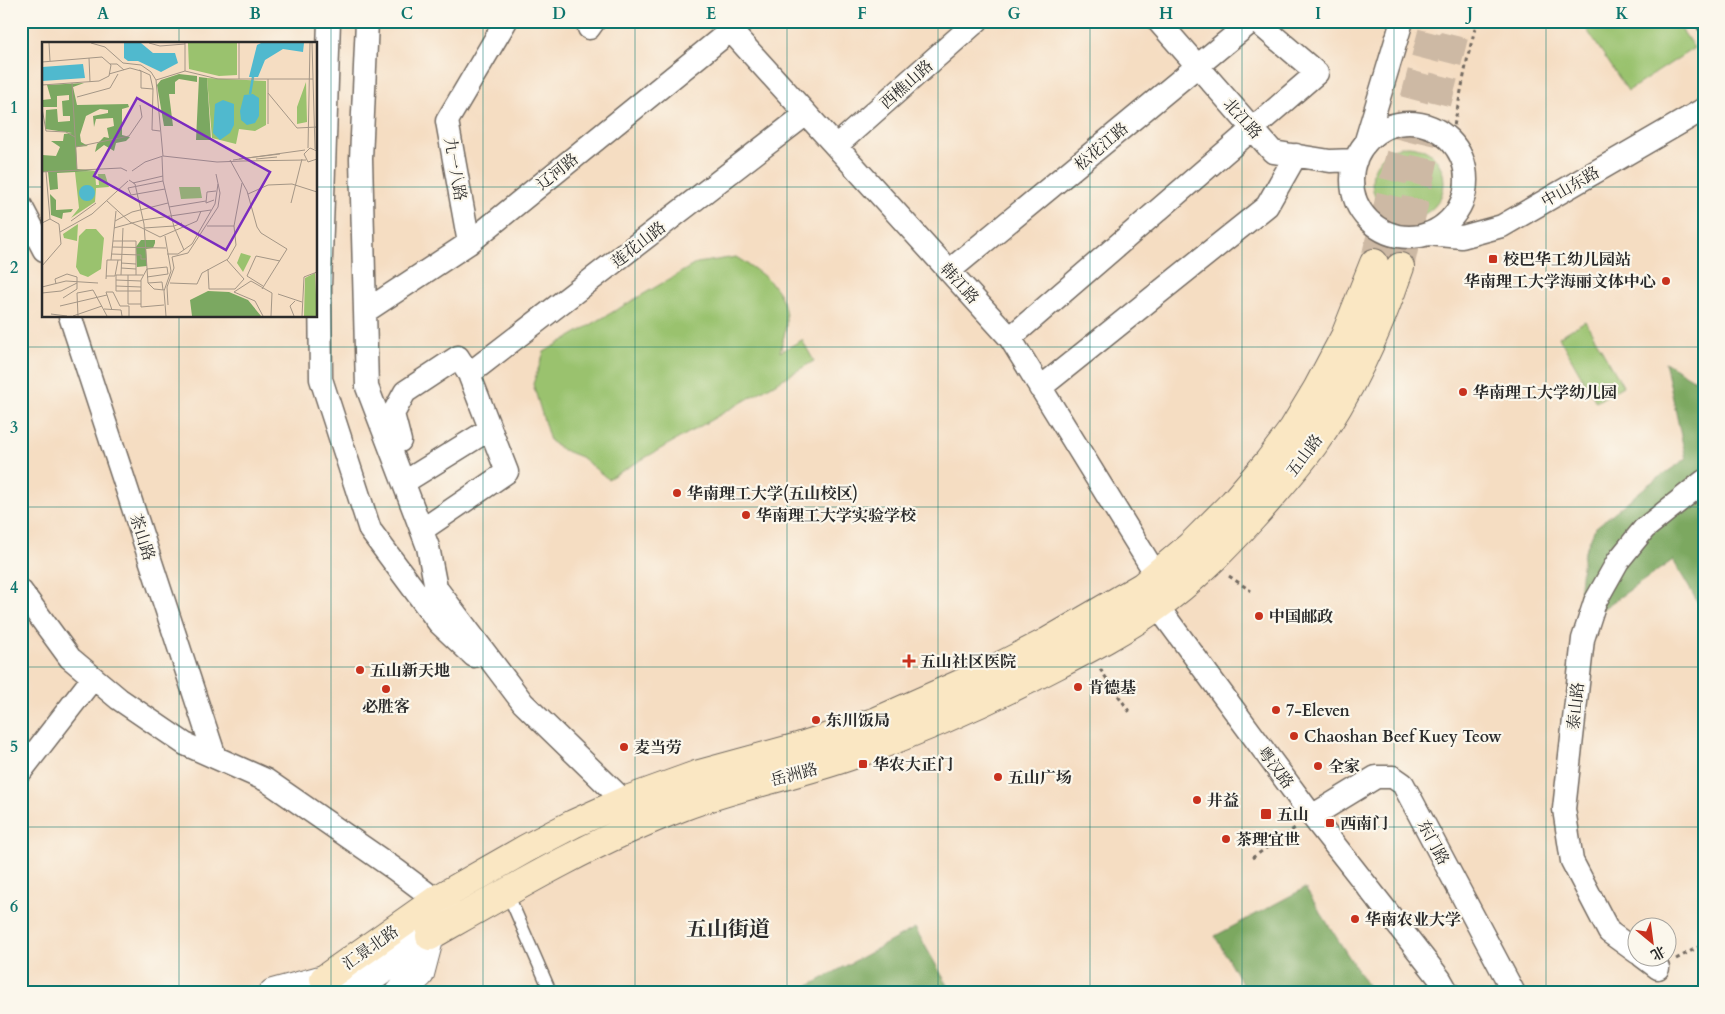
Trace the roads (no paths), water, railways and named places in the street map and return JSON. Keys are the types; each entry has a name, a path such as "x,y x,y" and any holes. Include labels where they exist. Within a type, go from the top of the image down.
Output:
{"main road":[{"name":"五山路","path":"1152,590 1233,503 1293,429 1317,389 1344,336 1374,263"},
{"name":"五山路","path":"1152,590 1183,586 1236,535 1275,492 1314,444 1340,403 1366,354 1385,312 1400,267"},
{"name":"岳洲路","path":"430,936 506,891 574,855 648,820 686,805 737,789 823,766 897,739 1025,682 1129,626 1152,590"},
{"name":"岳洲路","path":"436,900 527,848 573,824 624,801 696,775 798,747 876,721 996,668 1152,590"},
{"name":"汇景北路","path":"314,986 436,900"}],"street":[{"path":"328,21 321,131 321,379 370,530 439,623 624,801"},
{"path":"367,21 362,159 367,386 427,538"},
{"name":"九一八路","path":"469,243 447,121 506,21"},
{"name":"西樵山路","path":"836,146 977,21"},
{"name":"北江路","path":"1158,21 1273,152 1330,162 1360,152"},
{"name":"松花江路","path":"949,271 1252,21"},
{"path":"1010,338 1317,74 1256,21"},
{"path":"1360,152 1380,132 1398,124 1417,124 1435,129 1451,141 1462,157 1466,175 1465,194 1457,211 1444,225 1428,234 1410,238 1392,235 1375,226 1362,213 1354,196 1352,178 1360,152 1402,21"},
{"name":"辽河路","path":"366,311 469,243 731,24"},
{"name":"韩江路","path":"731,24 806,114 1010,338 1040,388 1152,590"},
{"name":"中山东路","path":"1428,234 1462,237 1502,226 1704,109"},
{"name":"莲花山路","path":"469,374 806,114"},
{"path":"1040,388 1267,206 1296,155"},
{"path":"21,206 42,246"},
{"name":"茶山路","path":"71,318 216,757"},
{"path":"427,538 507,472 469,374 458,357 405,392 393,414 427,538 436,588 523,703"},
{"path":"411,478 490,429"},
{"name":"泰山路","path":"1628,946 1609,932 1572,861 1564,809 1583,639 1595,602 1618,561 1644,530 1704,481"},
{"name":"粤汉路","path":"1152,590 1312,816 1440,979 1448,993"},
{"path":"21,592 70,658 119,699 185,744 266,780 396,870 461,918"},
{"path":"21,771 93,678"},
{"name":"东门路","path":"1312,816 1376,777 1393,777 1403,784 1514,993"},
{"path":"399,993 420,974 430,936"},
{"name":"汇景北路","path":"350,993 430,936"},
{"path":"273,993 314,986"}],"lane":[{"path":"1700,21 1704,27"},
{"path":"506,891 551,993"}],"tunnel":[{"path":"1374,263 1435,21"},
{"path":"1400,267 1458,21"}],"place":[{"name":"校巴华工幼儿园站","path":"1493,259"},
{"name":"华南理工大学海丽文体中心","path":"1666,281"},
{"name":"华南理工大学幼儿园","path":"1463,392"},
{"name":"华南理工大学(五山校区)","path":"677,493"},
{"name":"华南理工大学实验学校","path":"746,515"},
{"name":"中国邮政","path":"1259,616"},
{"name":"五山社区医院","path":"909,661"},
{"name":"五山新天地","path":"360,670"},
{"name":"肯德基","path":"1078,687"},
{"name":"必胜客","path":"386,689"},
{"name":"7-Eleven","path":"1276,710"},
{"name":"东川饭局","path":"816,720"},
{"name":"Chaoshan Beef Kuey Teow","path":"1294,736"},
{"name":"麦当劳","path":"624,747"},
{"name":"华农大正门","path":"863,764"},
{"name":"全家","path":"1318,766"},
{"name":"五山广场","path":"998,777"},
{"name":"井益","path":"1197,800"},
{"name":"五山","path":"1266,814"},
{"name":"西南门","path":"1330,823"},
{"name":"茶理宜世","path":"1226,839"},
{"name":"华南农业大学","path":"1355,919"}],"district":[{"name":"五山街道","path":"728,929"}]}
